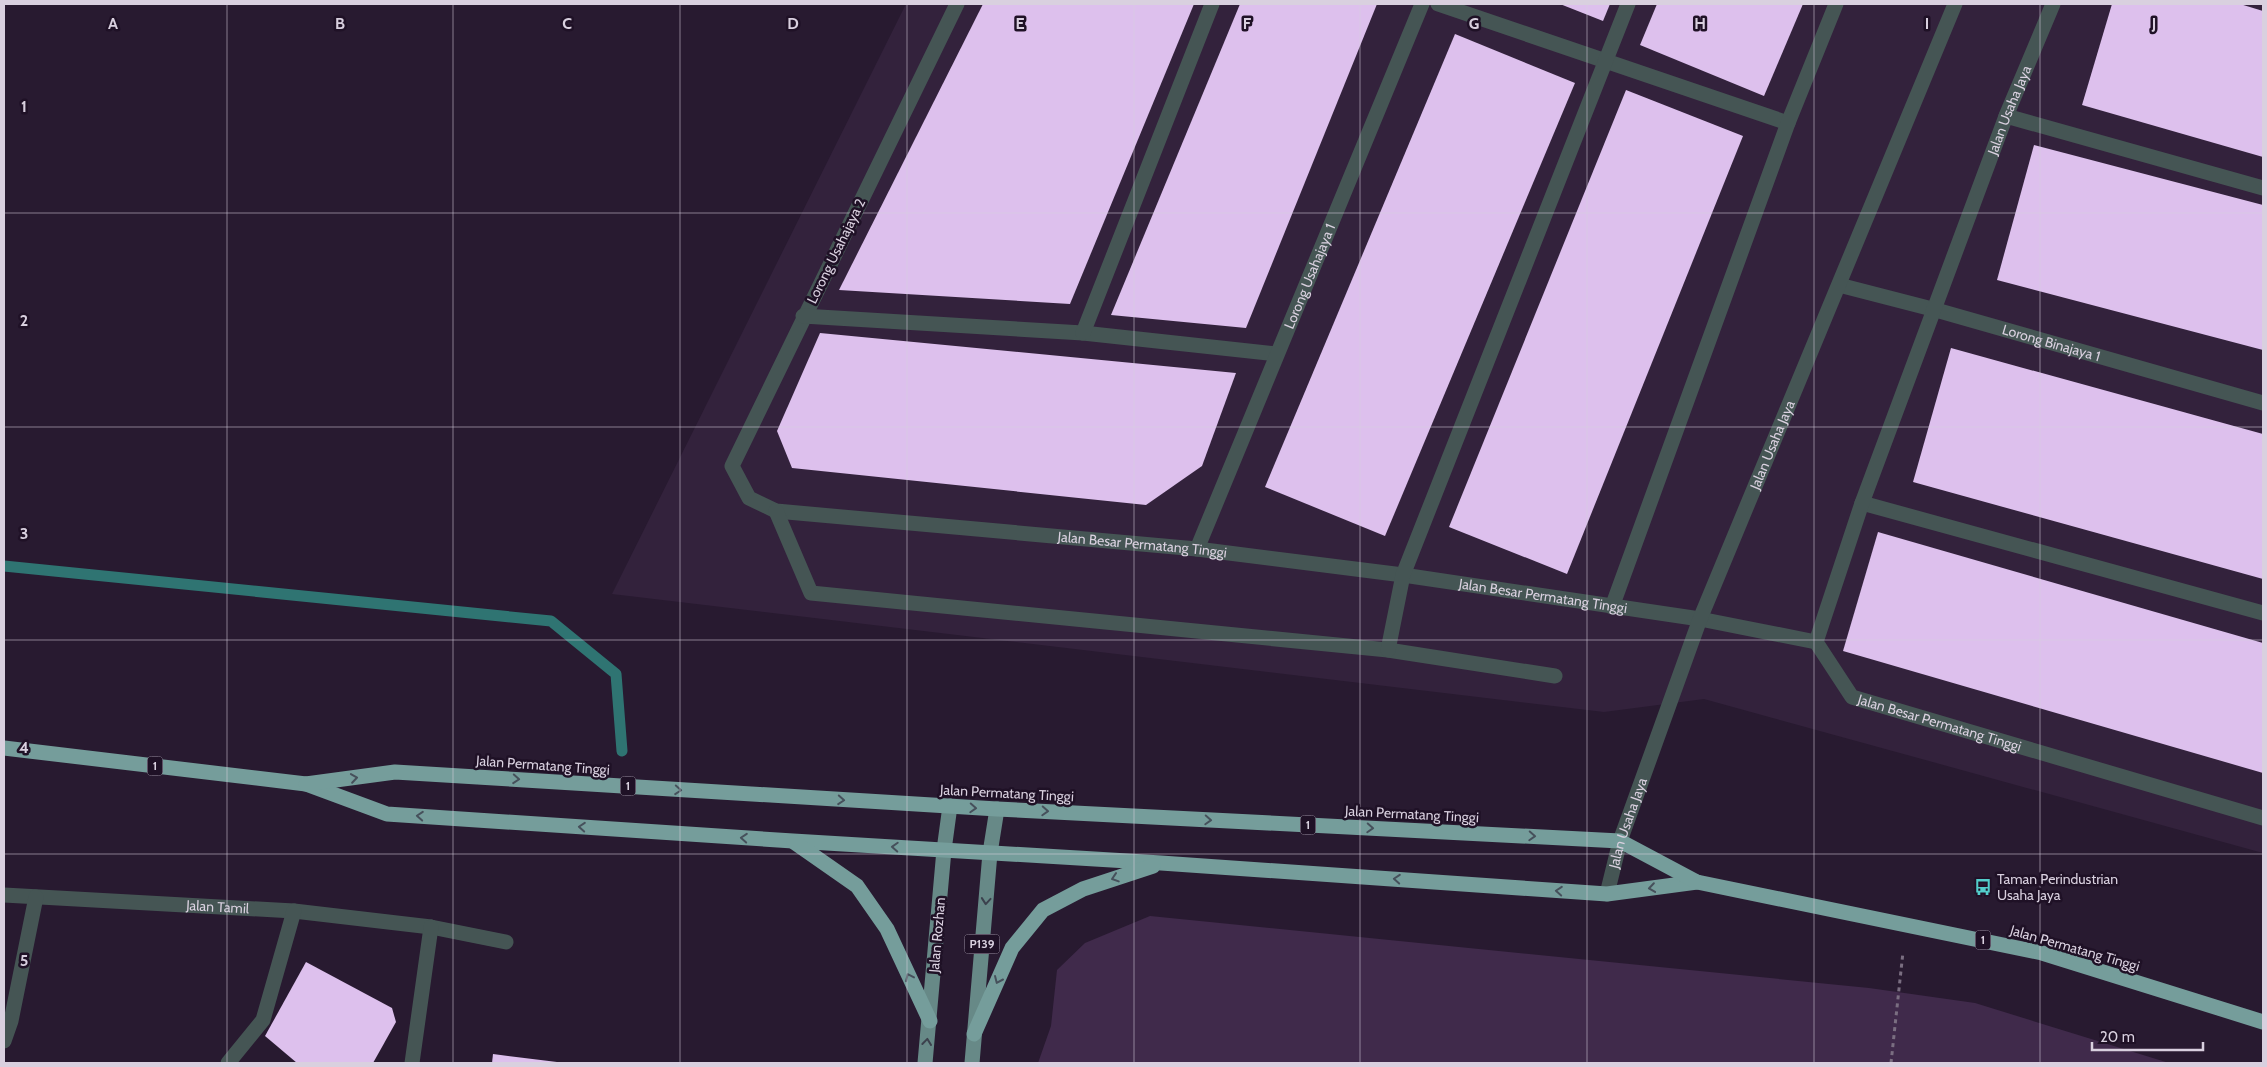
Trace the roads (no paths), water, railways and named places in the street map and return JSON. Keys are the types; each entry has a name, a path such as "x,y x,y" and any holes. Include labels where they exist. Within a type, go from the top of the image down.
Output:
{"highway":[{"name":"Jalan Permatang Tinggi","path":"4,748 306,784 387,814 1162,863 1607,894 1697,882"},
{"name":"Jalan Permatang Tinggi","path":"306,784 395,772 997,809 1620,841 1697,882 2042,953 2263,1022"},
{"path":"793,841 857,886 887,929 930,1021"},
{"path":"974,1034 1012,948 1043,910 1083,889 1162,863"}],"main road":[{"name":"Jalan Rozhan","path":"925,1063 944,850 950,806"},
{"name":"P139","path":"972,1063 990,853 997,809"}],"street":[{"name":"Lorong Usahajaya 2","path":"749,498 732,466 803,316 957,4"},
{"path":"1083,333 1212,4"},
{"name":"Lorong Usahajaya 1","path":"1197,548 1422,4"},
{"path":"1438,4 1788,123"},
{"path":"1388,650 1403,575 1604,60 1628,4"},
{"path":"1612,607 1788,123 1836,4"},
{"name":"Jalan Usaha Jaya","path":"1607,894 1620,841 1700,619 1955,4"},
{"name":"Jalan Usaha Jaya","path":"1816,642 1862,503 1936,310 2006,116 2053,4"},
{"path":"2006,116 2263,188"},
{"name":"Lorong Binajaya 1","path":"1839,285 1936,310 2263,403"},
{"path":"803,316 1083,333 1276,354"},
{"name":"Jalan Besar Permatang Tinggi","path":"749,498 776,511 1197,548 1403,575 1700,619 1816,642 1852,697 2263,818"},
{"path":"1862,503 2263,613"},
{"path":"776,511 811,593 1388,650 1555,676"},
{"name":"Jalan Tamil","path":"4,895 294,911 431,927 506,942"},
{"path":"4,1040 11,1021 36,897"},
{"path":"228,1063 263,1020 294,911"},
{"path":"412,1063 431,927"}],"waterway":[{"path":"4,566 551,621 616,674 622,751"}],"place":[{"name":"Taman Perindustrian Usaha Jaya","path":"1983,887"}]}
